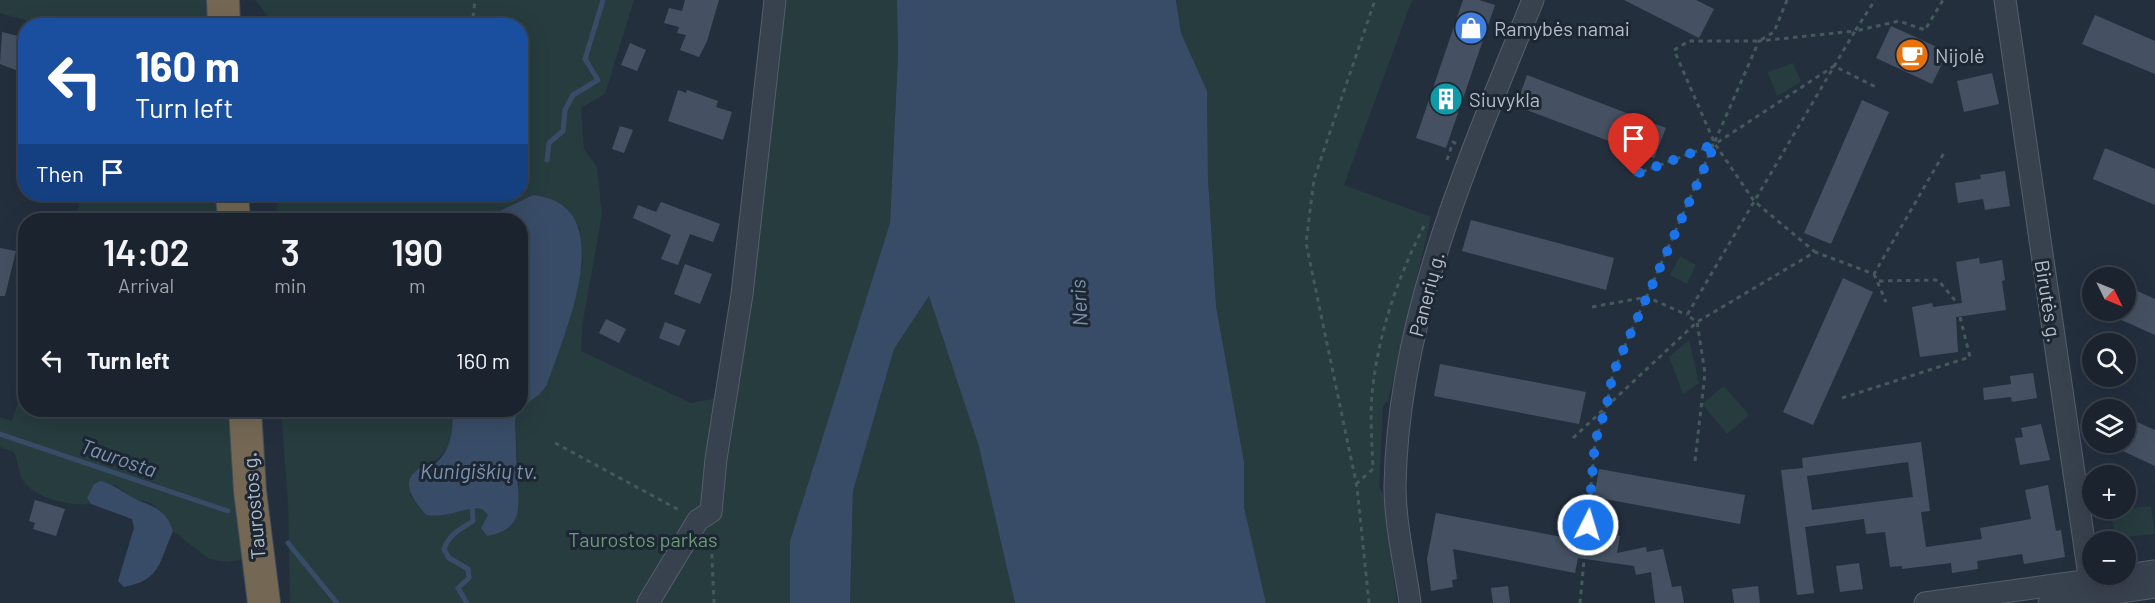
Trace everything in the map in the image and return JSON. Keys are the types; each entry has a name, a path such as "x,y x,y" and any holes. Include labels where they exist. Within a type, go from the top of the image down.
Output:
{"highway":[{"path":"223,0 224,18"},
{"name":"Taurostos g.","path":"245,417 250,491 264,603"}],"street":[{"path":"648,603 705,516 742,294 775,0"},
{"name":"Panerių g.","path":"1410,603 1395,489 1398,432 1414,338 1448,215 1533,0"},
{"name":"Birutės g.","path":"2005,0 2092,593"},
{"path":"2049,603 2092,593 2155,571"},
{"path":"1925,603 2155,587"}],"path":[{"path":"473,18 475,0"},
{"path":"1369,603 1357,487 1305,243 1314,179 1375,0"},
{"path":"1580,603 1595,442 1607,404 1613,373 1759,41 1774,32 1787,0"},
{"path":"1687,315 1875,0"},
{"path":"1886,302 1879,281 1874,274 1815,252 1754,201 1715,144 1674,50 1689,41 1759,41 1855,31 1899,21 1925,30 1942,0"},
{"path":"1834,66 1876,87"},
{"path":"1634,175 1715,144 1834,66"},
{"path":"1874,274 1944,153"},
{"path":"1573,438 1697,322 1815,252"},
{"path":"1879,281 1938,280 1958,304"},
{"path":"1592,308 1647,297 1697,322 1705,373 1695,461"},
{"path":"1842,398 1970,357 1960,317"},
{"path":"555,443 705,516 714,603"}],"green space":[{"path":"0,0 208,0 209,18 18,18 0,13"},
{"name":"Taurostos parkas","path":"255,0 634,0 605,94 581,108 584,149 597,167 602,214 582,327 581,351 691,403 735,395 750,313 783,0 897,0 898,55 890,223 790,541 790,603 290,603 288,502 282,417 453,417 450,441 435,461 416,471 410,495 426,515 434,516 469,509 482,509 488,515 481,528 487,536 519,485 515,420 516,417 528,417 528,402 539,395 547,385 583,263 580,228 533,195 528,197 528,18 269,18"},
{"path":"1176,0 1412,0 1344,185 1431,217 1388,401 1383,406 1379,487 1383,493 1397,603 1266,603 1244,507 1244,462 1216,306 1208,178 1207,92 1181,33"},
{"path":"1793,63 1801,82 1777,96 1768,72"},
{"path":"81,201 218,201 219,213 76,213"},
{"path":"278,201 521,201 496,213 276,213"},
{"path":"1680,256 1696,265 1687,284 1670,275"},
{"path":"929,296 979,447 1015,603 850,603 853,491 894,349"},
{"path":"1689,340 1699,383 1683,394 1669,357"},
{"path":"1724,386 1749,415 1727,434 1702,404"},
{"path":"18,402 18,417 233,417 243,559 227,562 209,559 173,531 163,513 151,503 132,498 115,485 87,498 91,504 53,500 35,492 22,479 14,452 0,447 0,417 12,421"},
{"path":"2151,506 2155,534 2136,536 2136,531 2114,531 2113,519 2136,519 2136,508"}],"water":[{"name":"Neris","path":"897,0 1176,0 1181,33 1207,91 1208,178 1216,306 1244,462 1244,507 1266,603 1015,603 979,447 929,296 894,349 853,491 850,603 790,603 790,541 890,223 898,55"},
{"name":"Kunigiškių tv.","path":"533,195 560,204 576,222 582,246 580,275 574,306 564,336 547,385 539,395 528,402 528,213 496,213 521,201 528,201 528,197"},
{"name":"Kunigiškių tv.","path":"452,417 516,417 517,512 509,527 500,532 487,536 481,528 488,515 482,509 469,509 434,516 426,515 411,494 409,482 411,476 418,469 437,462 442,457 448,445"},
{"path":"101,481 161,511 170,522 173,531 157,568 145,580 136,584 124,587 118,581 134,528 132,519 91,504 87,498 94,484"}],"building":[{"path":"685,0 719,0 707,41 699,57 680,50 686,35 677,33 679,27 664,23 669,8 682,11"},
{"name":"Siuvykla","path":"1463,0 1479,0 1495,5 1446,148 1416,138"},
{"path":"1624,0 1696,0 1714,9 1699,38"},
{"path":"2095,15 2155,41 2155,74 2082,44"},
{"name":"Nijolė","path":"1891,26 1948,52 1932,84 1876,58"},
{"path":"2,32 18,36 18,71 0,64"},
{"path":"630,43 646,50 637,71 621,65"},
{"path":"1992,73 1999,104 1964,112 1957,81"},
{"path":"1527,75 1666,128 1654,158 1516,106"},
{"path":"678,90 686,93 687,90 718,101 716,107 732,112 723,140 668,121"},
{"path":"1862,100 1889,112 1831,244 1804,233"},
{"path":"620,126 633,130 624,153 612,149"},
{"path":"2105,148 2155,169 2155,205 2093,179"},
{"path":"2005,171 2010,206 1985,210 1983,199 1958,203 1955,183 1981,179 1980,175"},
{"path":"661,202 720,224 713,242 690,234 678,265 661,259 671,235 633,218 638,205 656,212"},
{"path":"1471,220 1614,258 1606,290 1462,251"},
{"path":"0,248 16,251 5,296 0,296"},
{"path":"1979,258 1980,264 2002,260 2006,310 1956,317 1958,352 1920,357 1912,307 1932,303 1933,307 1962,303 1956,262"},
{"path":"685,264 712,274 700,304 674,294"},
{"path":"1843,278 1873,292 1813,425 1783,412"},
{"path":"2136,290 2155,299 2155,335 2124,321 2136,321"},
{"path":"606,319 626,329 619,343 599,333"},
{"path":"665,322 686,330 679,346 659,338"},
{"path":"1440,364 1586,392 1579,424 1434,396"},
{"path":"2033,373 2037,398 2012,402 2011,397 1984,400 1983,388 2011,384 2010,376"},
{"path":"2137,422 2155,430 2155,466 2127,453 2136,453"},
{"path":"2041,424 2050,460 2020,465 2015,438 2023,437 2021,428"},
{"path":"1921,442 1930,511 1921,512 1926,547 1982,539 1980,528 2031,519 2025,490 2048,485 2056,531 2061,530 2065,557 2024,564 2022,554 1977,561 1978,569 1952,573 1951,563 1902,569 1902,566 1890,567 1885,532 1866,534 1864,519 1805,527 1814,593 1797,595 1781,470 1803,468 1802,458","holes":["1908,462 1913,497 1812,510 1807,476"]},
{"path":"1599,469 1745,495 1740,524 1594,497"},
{"path":"35,500 65,509 56,536 33,529 35,523 29,521"},
{"path":"1436,513 1604,545 1605,534 1620,536 1617,553 1646,547 1647,552 1663,549 1672,587 1681,586 1684,603 1655,603 1651,572 1636,575 1634,566 1578,558 1575,573 1453,549 1457,579 1452,580 1453,587 1431,591 1427,559"},
{"path":"1859,563 1863,589 1840,592 1836,566"},
{"path":"1508,586 1510,603 1493,603 1491,588"},
{"path":"1758,586 1760,603 1734,603 1732,589"}],"waterway":[{"name":"Taurosta","path":"547,160 549,143 563,131 565,110 573,95 598,80 585,59 603,0"},
{"name":"Taurosta","path":"0,434 228,511"},
{"name":"Taurosta","path":"467,603 458,588 469,578 468,569 449,558 444,549 452,536 473,521 472,503"},
{"name":"Taurosta","path":"288,543 337,603"}],"place":[{"name":"Ramybės namai","path":"1471,28"},
{"name":"Nijolė","path":"1912,55"},
{"name":"Siuvykla","path":"1446,99"}],"route":[{"path":"1588,525 1595,442 1607,404 1613,373 1715,144 1634,175"}]}
